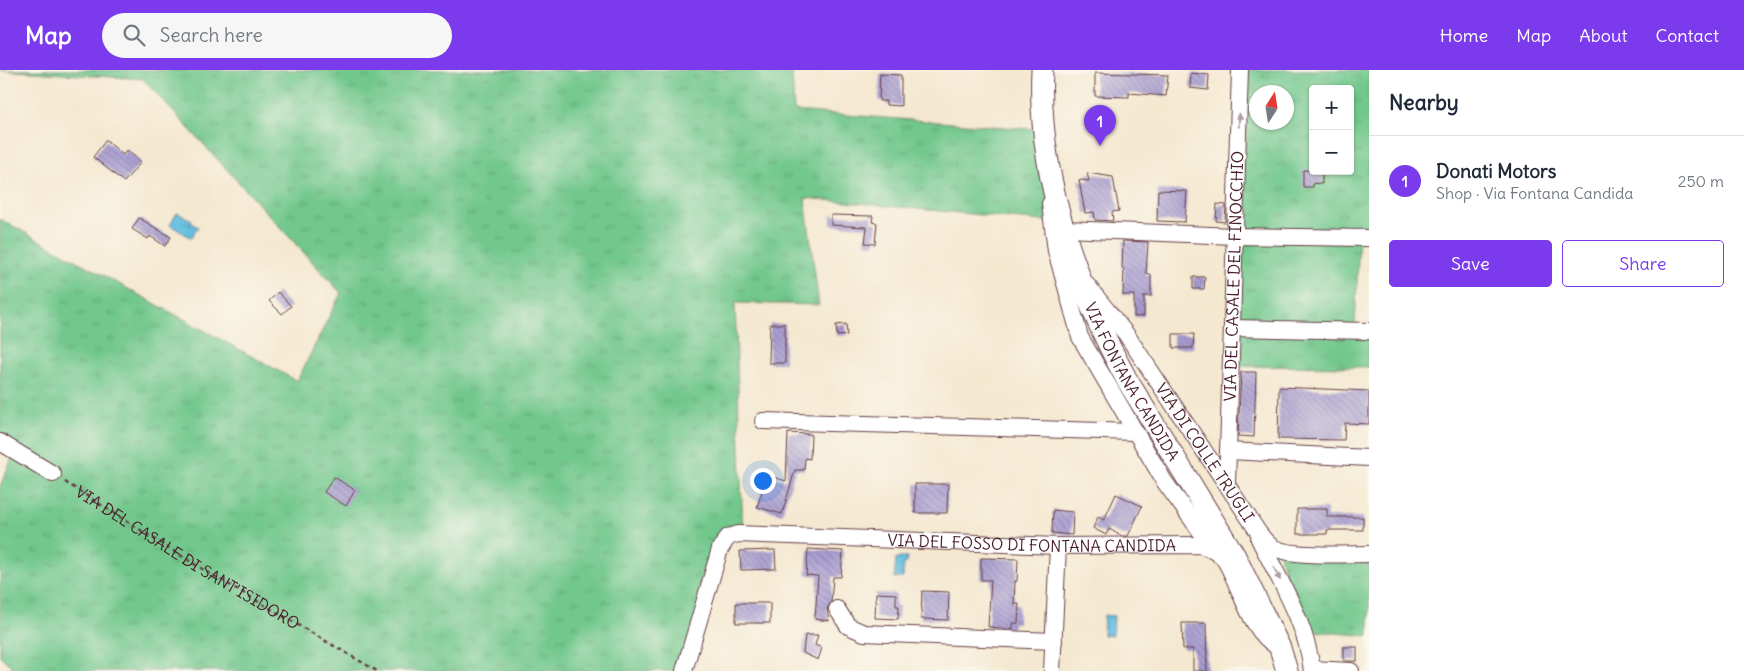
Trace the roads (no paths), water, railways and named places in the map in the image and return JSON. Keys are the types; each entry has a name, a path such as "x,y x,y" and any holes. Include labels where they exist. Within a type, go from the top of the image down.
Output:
{"main road":[{"name":"VIA FONTANA CANDIDA","path":"1042,70 1044,130 1050,176 1080,278 1118,365 1238,562 1280,648 1287,671"}],"street":[{"name":"VIA DEL CASALE DEL FINOCCHIO","path":"1227,484 1240,70"},
{"path":"1050,176 1054,240 1079,333 1171,493 1214,550 1223,557 1228,565 1257,628 1266,639 1280,648"},
{"path":"1065,228 1235,236 1369,238"},
{"name":"VIA DI COLLE TRUGLI","path":"1080,278 1104,304 1126,334 1247,515 1268,543 1278,550 1294,553 1369,554"},
{"path":"1232,328 1369,331"},
{"path":"763,421 1135,432"},
{"path":"0,442 53,474"},
{"path":"1228,452 1369,458"},
{"path":"1247,515 1298,620 1308,648 1312,670 1351,671"},
{"name":"VIA DEL FOSSO DI FONTANA CANDIDA","path":"684,671 720,549 728,538 743,534 1058,546 1195,545 1214,550"},
{"path":"1052,671 1058,546"},
{"path":"837,610 848,626 864,633 1054,641"}],"water":[{"path":"177,213 192,220 191,223 198,227 191,238 170,225"},
{"path":"900,557 907,557 906,563 904,563 903,578 894,578 896,559 900,559"},
{"path":"1104,615 1114,616 1113,636 1103,635"}],"place":[{"name":"Donati Motors","path":"1100,146"}]}
